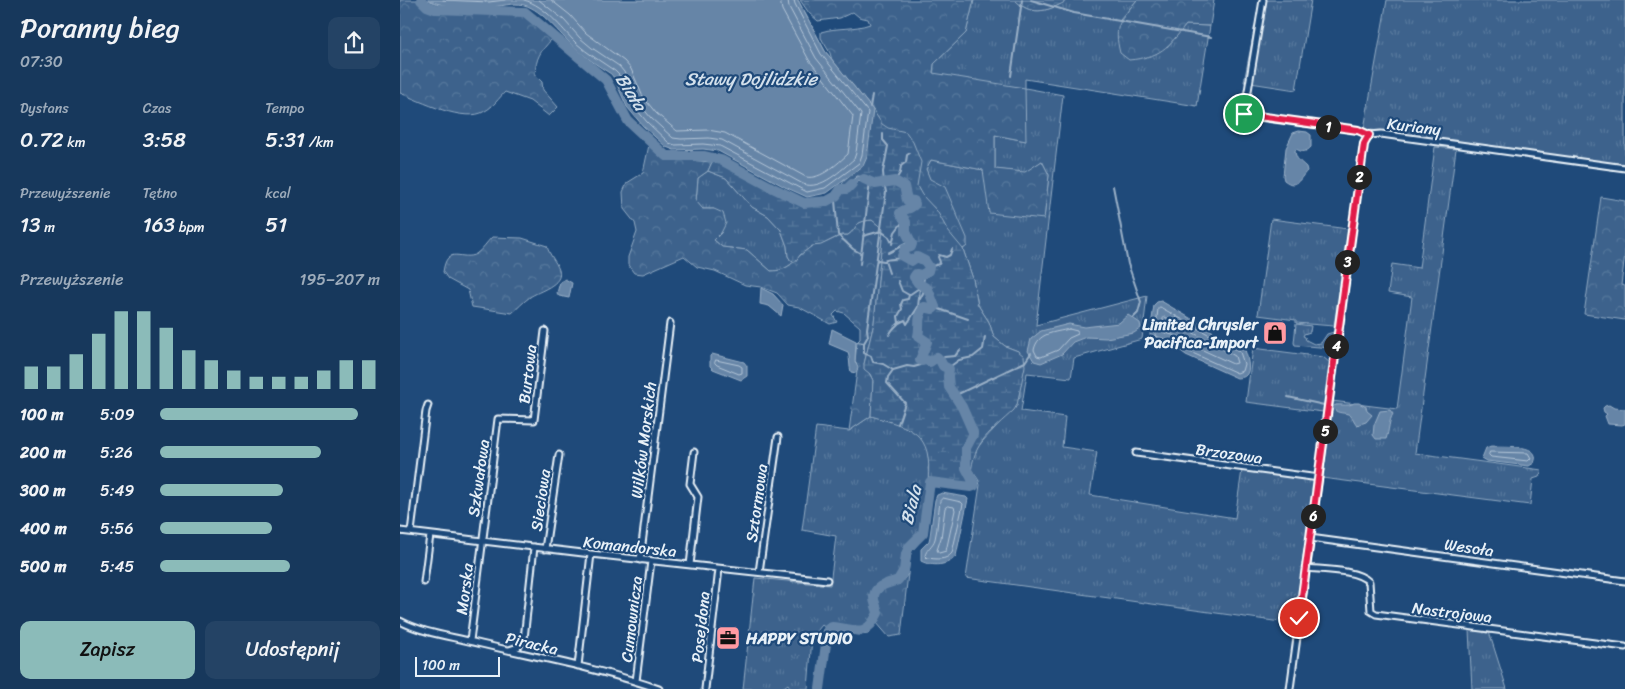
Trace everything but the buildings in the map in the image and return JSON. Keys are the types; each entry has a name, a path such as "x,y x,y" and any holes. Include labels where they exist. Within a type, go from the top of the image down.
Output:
{"street":[{"path":"1264,0 1244,114 1358,130 1369,135"},
{"name":"Kuriany","path":"1290,689 1364,144 1369,135 1398,137 1625,168"},
{"name":"Wilków Morskich","path":"640,560 670,323"},
{"name":"Burtowa","path":"498,419 534,420 545,331"},
{"path":"411,532 428,405"},
{"name":"Szkwałowa","path":"482,541 498,419"},
{"name":"Sztormowa","path":"759,572 778,437"},
{"path":"690,565 698,497 690,484 694,452"},
{"name":"Brzozowa","path":"1136,453 1318,478"},
{"name":"Sieciowa","path":"545,548 559,455"},
{"name":"Komandorska","path":"400,531 827,580"},
{"path":"424,582 430,535"},
{"name":"Wesoła","path":"1310,538 1625,581"},
{"name":"Morska","path":"470,641 482,541"},
{"path":"508,650 518,647 524,639 534,547"},
{"path":"578,666 591,554"},
{"name":"Cumownicza","path":"636,681 651,561"},
{"name":"Nastrojowa","path":"1306,568 1354,574 1366,579 1369,582 1371,611 1376,614 1625,647"},
{"name":"Posejdona","path":"705,689 719,569"},
{"name":"Piracka","path":"400,622 445,637 578,666 659,689"}],"green space":[{"path":"400,0 445,0 446,5 489,7 496,14 524,14 552,39 539,55 535,75 542,82 543,90 558,107 549,116 530,101 505,92 485,111 466,115 430,106 400,93"},
{"path":"798,0 825,51 873,110 882,124 888,128 906,132 913,142 921,162 917,186 963,249 973,279 978,305 989,322 994,337 1005,346 1018,351 1024,356 1025,366 1017,405 979,445 972,463 971,475 974,480 974,486 928,481 929,465 927,452 923,442 917,435 898,424 871,416 873,380 864,369 864,364 874,323 883,229 872,220 859,223 848,235 841,235 821,245 812,246 800,255 795,262 791,261 781,230 768,216 752,207 726,178 708,171 712,162 730,163 796,199 807,202 831,197 838,191 844,181 854,173"},
{"path":"800,0 974,0 966,33 934,64 933,73 1025,88 1026,141 995,135 995,169 1025,172 1042,161 1049,175 1044,219 989,213 983,170 931,160 926,169 930,179 945,187 967,238 967,246 963,249 957,249 921,201 898,144 835,71 830,53 821,38 821,32 864,26 870,24 868,19 859,17 853,12 840,18 818,21 809,13"},
{"path":"974,0 1015,0 1027,8 1039,11 1051,8 1065,0 1137,0 1120,20 1167,47 1186,25 1210,26 1197,106 1025,79 1025,88 1063,95 1036,325 1147,296 1142,339 1074,358 1071,378 1027,373 1021,411 1065,417 1062,447 1097,452 1090,495 1235,518 1242,470 1315,480 1295,624 966,578 980,485 971,469 972,462 979,446 1020,397 1018,351 1005,346 994,337 989,322 978,305 973,279 963,249 967,246 930,180 926,169 931,160 983,170 1044,219 1049,175 1042,161 1025,173 995,169 995,135 1026,141 933,73 934,64 966,33"},
{"path":"1015,0 1065,0 1065,2 1039,11 1027,8"},
{"path":"1137,0 1214,0 1210,26 1186,25 1174,40 1156,54 1129,60 1120,53 1117,36 1122,19"},
{"path":"1260,0 1311,0 1296,90 1244,82"},
{"path":"1387,0 1625,0 1625,165 1364,129"},
{"path":"649,145 662,158 712,162 708,171 698,178 696,201 703,209 714,209 723,213 726,223 721,233 714,240 722,247 747,250 771,271 784,269 789,266 810,247 848,235 859,223 872,220 883,229 874,323 864,364 873,380 871,416 849,431 857,371 855,361 857,342 860,339 860,327 844,313 837,311 833,315 837,322 830,324 799,307 788,305 777,293 761,287 745,285 715,271 697,267 684,256 643,274 634,273 628,265 628,257 637,232 635,223 624,209 623,192 627,183 643,173"},
{"path":"1435,147 1456,149 1415,453 1542,470 1539,477 1533,479 1530,505 1322,478 1332,401 1397,409 1412,297 1388,293 1392,264 1419,268"},
{"path":"708,171 726,178 752,207 768,216 781,230 787,246 788,256 791,261 795,262 780,271 771,271 747,250 722,247 714,240 721,233 714,209 703,209 696,202 698,178"},
{"path":"1601,197 1625,201 1625,254 1621,285 1625,286 1625,320 1584,314"},
{"path":"1271,219 1348,229 1334,326 1296,323 1296,320 1258,315"},
{"path":"492,237 522,238 547,246 559,270 558,280 530,297 512,313 472,307 468,290 448,279 443,272 445,263 452,256 471,256 476,254"},
{"path":"1296,324 1311,326 1310,332 1303,336 1314,344 1321,343 1327,334 1334,332 1331,348 1295,345"},
{"path":"1253,348 1323,357 1330,363 1323,412 1246,402"},
{"path":"871,416 907,427 921,438 926,446 931,486 925,536 911,552 908,574 900,584 885,587 882,612 868,634 831,632 822,625 812,637 808,689 791,689 788,684 781,689 743,689 755,578 830,585 836,536 802,530 816,427 849,431"},
{"path":"908,574 901,635 889,637 876,622 882,612 877,596 885,587 900,584"},
{"path":"1469,630 1489,632 1507,689 1472,689"}],"water":[{"name":"Stawy Dojlidzkie","path":"428,0 798,0 825,51 873,110 867,157 863,166 827,193 807,197 718,151 703,149 674,150 666,147 643,126 627,107 611,74 578,51 538,12 524,5 515,4 489,7 458,7 442,5"},
{"path":"1299,131 1307,132 1311,135 1311,147 1304,151 1296,149 1296,156 1306,167 1307,171 1295,184 1292,184 1284,180 1283,176 1286,148 1293,133"},
{"path":"857,176 870,179 875,184 858,181 849,191 839,189 840,185 846,186"},
{"path":"565,279 572,283 569,298 559,296 557,293 560,282"},
{"path":"761,288 773,294 783,305 781,316 769,306 760,304"},
{"path":"1161,301 1244,348 1248,363 1247,374 1244,377 1237,378 1186,355 1177,348 1153,341 1150,338 1150,334 1154,305"},
{"path":"1128,315 1140,323 1141,328 1134,333 1106,338 1086,337 1073,342 1062,354 1041,363 1034,361 1028,351 1031,339 1041,331 1069,324 1084,327 1119,323"},
{"path":"832,329 856,341 855,361 858,368 856,373 851,372 848,352 829,344"},
{"path":"712,354 744,362 747,366 747,376 741,380 713,369 710,366 710,356"},
{"path":"1359,403 1366,407 1367,411 1372,415 1366,422 1357,425 1350,415 1337,412 1332,407"},
{"path":"1609,405 1614,408 1625,409 1625,424 1608,424 1605,416 1607,414 1603,408"},
{"path":"1390,410 1393,414 1386,439 1376,439 1373,435 1374,425 1380,411"},
{"path":"1491,446 1528,449 1533,452 1535,457 1534,463 1529,466 1487,461 1482,458 1486,448"},
{"path":"942,493 968,499 956,556 944,564 930,564 921,561 921,549 929,541 935,500 937,495"}],"waterway":[{"name":"Biała","path":"421,0 427,6 435,9 525,12 606,80 628,121 666,156 705,156 721,160 804,203 827,201 836,196 841,189 847,189 852,184"},
{"path":"1011,76 1022,0"},
{"path":"1031,0 1074,13 1211,37"},
{"path":"870,107 872,95"},
{"path":"883,134 883,140 888,146 883,172 886,192 867,329 868,336 864,343 864,353 871,356 873,362 883,364 893,370 921,365 922,361"},
{"path":"895,181 900,173 901,166 906,162 907,155 910,153"},
{"name":"Biala","path":"820,689 828,629 832,627 859,630 864,629 874,621 878,613 874,600 875,592 883,585 898,580 904,570 909,547 923,533 930,482 974,486 966,468 966,448 973,432 962,407 949,387 949,369 943,366 937,357 930,362 920,360 927,342 918,336 920,316 924,307 933,309 935,307 928,289 918,283 914,277 916,274 921,275 928,271 929,267 925,261 917,257 911,261 902,256 905,249 911,247 912,244 906,232 906,222 900,213 913,206 915,204 914,201 907,200 904,186 895,181 875,184 864,179"},
{"path":"860,264 870,182"},
{"path":"1113,186 1128,264 1141,302 1138,313 1133,318"},
{"path":"833,197 835,200 838,235 860,253"},
{"path":"892,244 895,232 904,220"},
{"path":"881,231 891,241"},
{"path":"863,236 881,231"},
{"path":"888,253 911,241"},
{"path":"929,267 939,264 939,255 946,257 950,255 952,249"},
{"path":"877,261 902,256"},
{"path":"885,261 889,273"},
{"path":"889,335 899,323 898,316 902,309 901,304 903,300 908,299 909,295 922,286 926,271"},
{"path":"898,281 902,291 909,295"},
{"path":"920,299 924,287"},
{"path":"899,323 905,320 907,324 918,307 920,288"},
{"path":"934,304 938,305 939,309 968,319"},
{"path":"948,368 959,360 973,357 983,349 985,337"},
{"path":"857,342 864,343"},
{"path":"940,360 944,357 955,356 960,350"},
{"path":"956,395 1025,362 1031,353"},
{"path":"893,370 888,377 887,383 905,403 898,424"},
{"path":"1288,397 1324,405"}],"place":[{"name":"Limited Chrysler Pacifica-Import","path":"1275,333"},
{"name":"HAPPY STUDIO","path":"728,638"}],"route":[{"path":"1244,114 1358,130 1369,135 1364,144 1299,618"}]}
